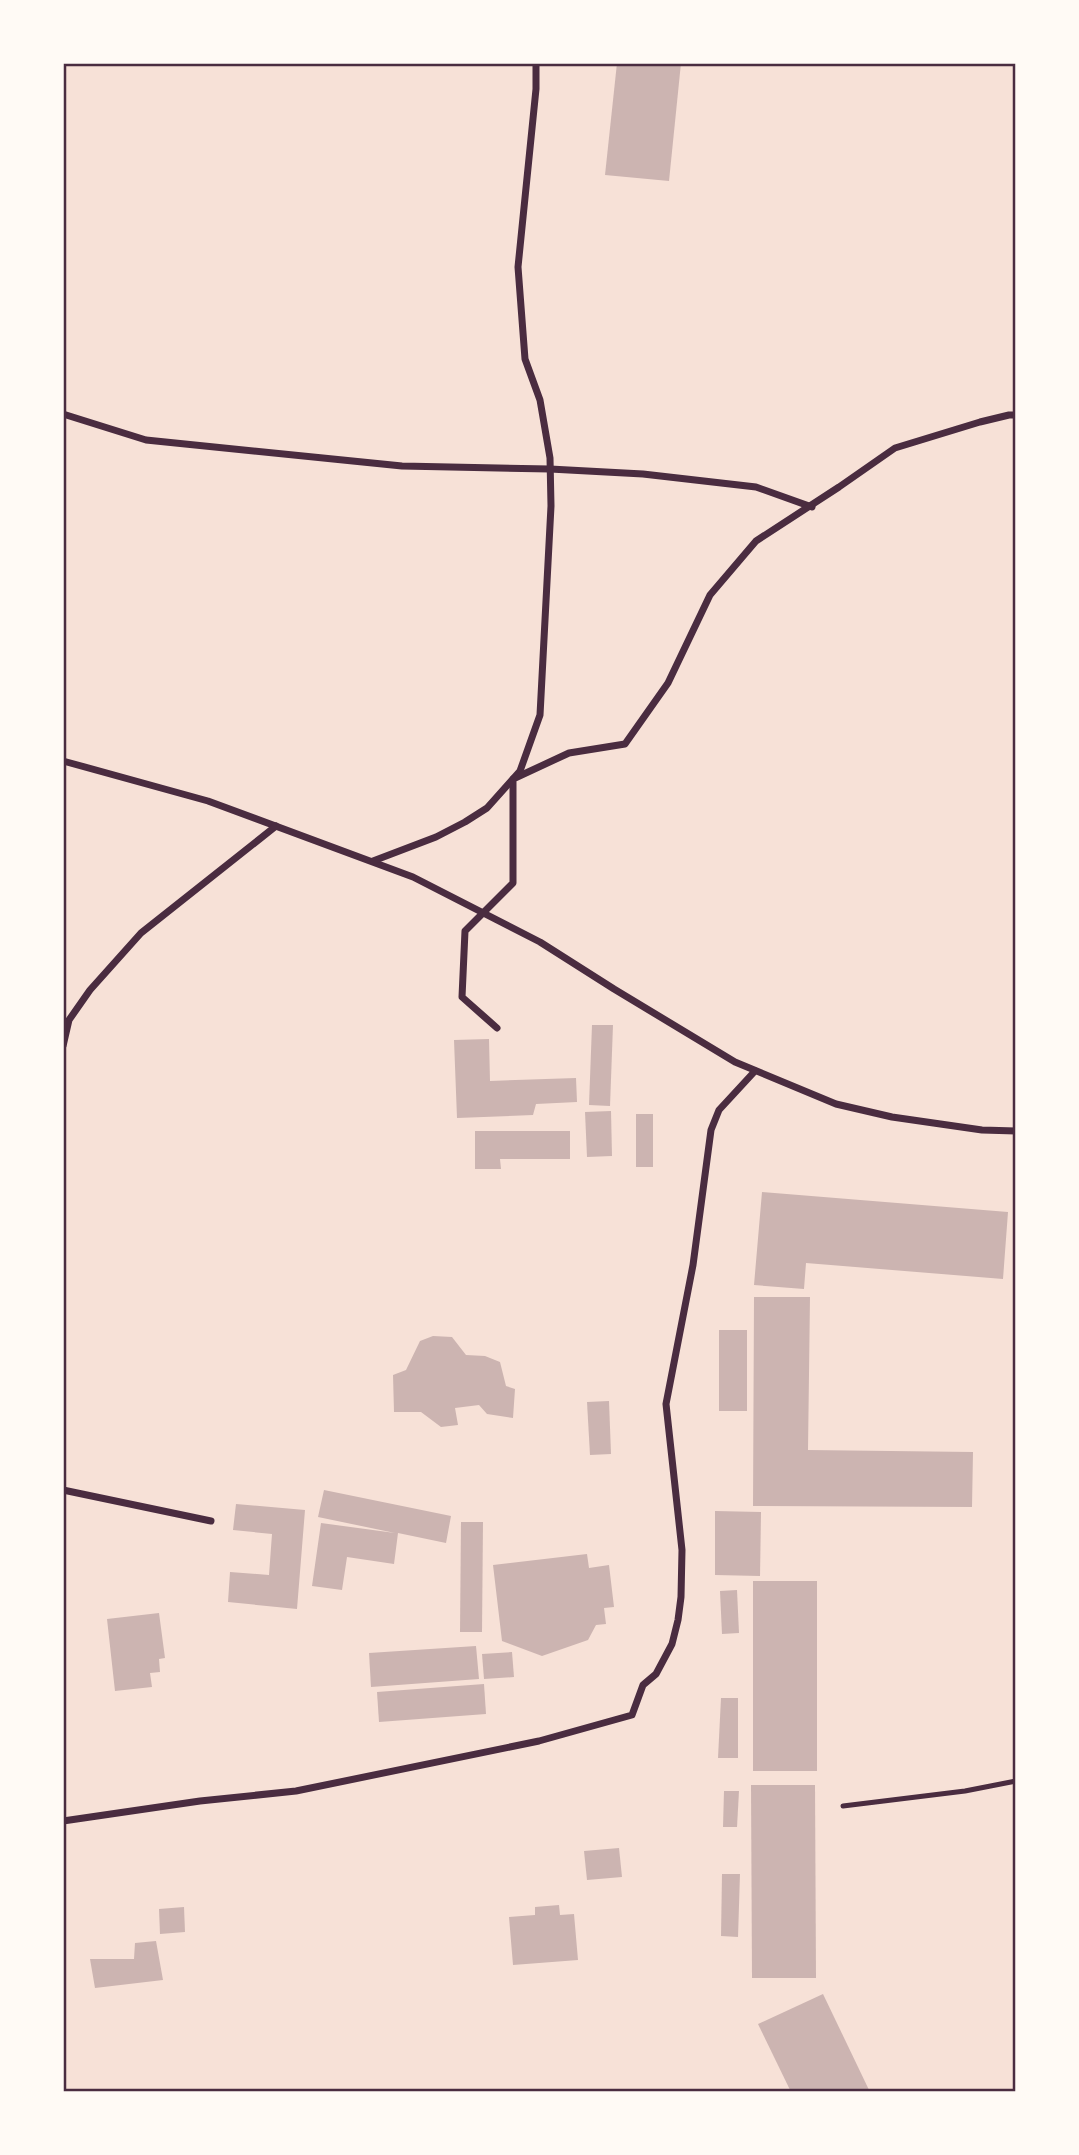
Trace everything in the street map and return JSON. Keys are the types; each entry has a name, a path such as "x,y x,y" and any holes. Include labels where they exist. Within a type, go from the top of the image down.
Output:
{"street":[{"path":"373,862 465,822 487,808 520,771 540,715 551,506 550,469 547,432 540,400 525,359 518,267 536,89 536,63"},
{"path":"63,414 146,440 402,466 643,474 755,487 812,507"},
{"path":"513,779 569,753 625,744 668,683 710,595 756,541 812,507 895,448 980,422 1016,415"},
{"path":"63,761 208,801 413,877 540,942 625,996 755,1071 836,1104 892,1117 982,1130 1016,1131"},
{"path":"497,1028 462,997 465,931 513,883 513,779"},
{"path":"63,1046 69,1020 90,989 141,933 276,826"},
{"path":"63,1821 200,1801 296,1791 513,1747 632,1715 643,1685 656,1674 672,1644 678,1620 682,1550 666,1404 693,1265 711,1130 719,1110 755,1071"},
{"path":"63,1490 211,1521"}],"lane":[{"path":"843,1806 965,1791 1016,1781"}],"building":[{"path":"617,63 681,63 669,181 605,175"},
{"path":"592,1025 613,1025 610,1106 589,1105"},
{"path":"489,1039 490,1081 576,1078 577,1102 536,1104 533,1115 457,1118 454,1040"},
{"path":"611,1111 612,1156 587,1157 585,1112"},
{"path":"636,1114 653,1114 653,1167 636,1167"},
{"path":"475,1131 570,1131 570,1159 500,1159 501,1169 475,1169"},
{"path":"762,1192 1008,1212 1003,1279 806,1263 804,1289 754,1285"},
{"path":"754,1297 810,1297 808,1450 973,1452 972,1507 753,1506"},
{"path":"719,1330 747,1330 747,1411 719,1411"},
{"path":"433,1336 452,1337 466,1355 485,1356 500,1362 506,1386 515,1389 513,1418 487,1414 479,1405 455,1408 458,1425 441,1427 421,1412 394,1412 393,1375 406,1370 420,1341"},
{"path":"609,1401 611,1454 590,1455 587,1402"},
{"path":"324,1490 451,1516 446,1543 398,1533 394,1564 347,1557 342,1590 312,1586 321,1523 395,1533 318,1517"},
{"path":"236,1504 305,1510 297,1609 228,1602 230,1572 269,1575 272,1534 233,1530"},
{"path":"715,1511 761,1512 760,1576 715,1575"},
{"path":"461,1522 483,1522 482,1632 460,1632"},
{"path":"587,1554 589,1568 609,1565 614,1607 604,1608 606,1624 596,1625 588,1640 542,1656 502,1641 493,1565"},
{"path":"753,1581 817,1581 817,1771 753,1771"},
{"path":"737,1590 739,1633 722,1634 720,1591"},
{"path":"159,1613 165,1658 159,1659 160,1672 150,1673 152,1687 115,1691 107,1619"},
{"path":"476,1646 479,1679 371,1687 369,1653"},
{"path":"512,1652 514,1677 484,1679 482,1654"},
{"path":"484,1684 486,1714 379,1722 377,1692"},
{"path":"721,1698 738,1698 738,1758 718,1758"},
{"path":"751,1785 815,1785 816,1978 752,1978"},
{"path":"724,1791 739,1791 737,1827 723,1827"},
{"path":"619,1848 622,1877 587,1880 584,1851"},
{"path":"722,1874 740,1874 738,1937 721,1936"},
{"path":"559,1905 560,1915 574,1914 578,1960 513,1965 509,1917 535,1915 535,1907"},
{"path":"184,1907 185,1932 160,1934 159,1909"},
{"path":"156,1941 163,1980 95,1988 90,1959 134,1959 135,1943"},
{"path":"823,1994 870,2092 791,2092 758,2024"}]}
